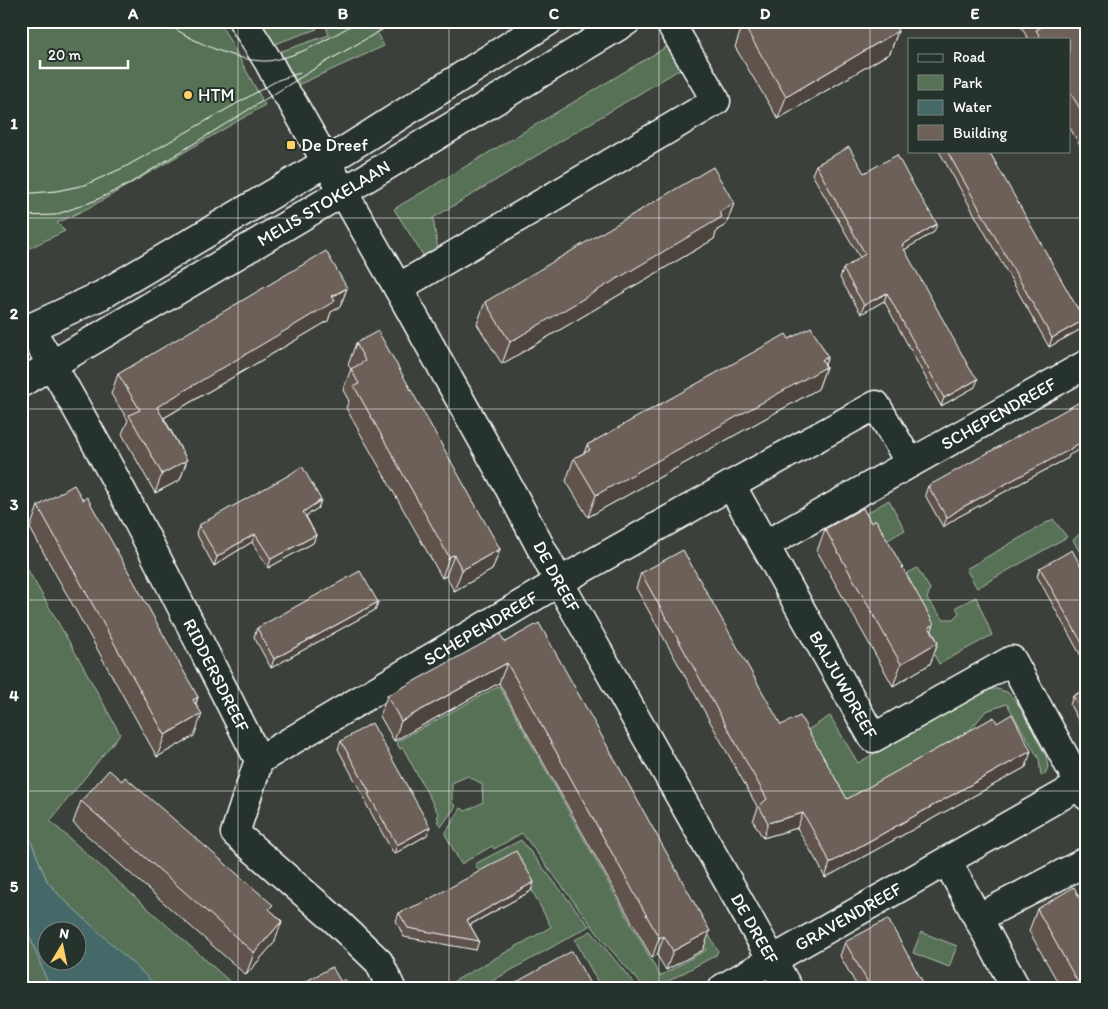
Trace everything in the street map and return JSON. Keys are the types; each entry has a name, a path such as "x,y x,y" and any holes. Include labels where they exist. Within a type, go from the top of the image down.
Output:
{"street":[{"name":"DE DREEF","path":"243,21 268,61 398,288 560,582 788,988"},
{"name":"MELIS STOKELAAN","path":"26,329 102,294 326,163 548,21"},
{"name":"MELIS STOKELAAN","path":"21,383 627,21"},
{"path":"398,288 716,101 670,21"},
{"name":"RIDDERSDREEF","path":"26,329 52,364 107,463 258,760"},
{"name":"SCHEPENDREEF","path":"765,545 1087,364"},
{"name":"SCHEPENDREEF","path":"258,760 560,582 876,405 910,463"},
{"path":"731,485 765,545"},
{"name":"BALJUWDREEF","path":"765,545 873,738 1012,660"},
{"name":"GRAVENDREEF","path":"723,988 947,861 1084,790 1012,660"},
{"path":"258,760 235,833 334,919 379,962 391,988"},
{"path":"947,861 1016,988"},
{"path":"978,918 1087,861"}],"green space":[{"path":"21,21 219,21 265,105 94,205 57,223 65,231 21,252"},
{"path":"254,21 312,21 317,29 269,46"},
{"path":"334,21 397,21 377,33 384,46 300,84 276,53 329,35 326,26"},
{"path":"673,43 687,65 433,218 438,250 426,260 394,209"},
{"path":"889,500 905,530 881,544 857,519"},
{"path":"1053,519 1067,537 977,588 966,569"},
{"path":"1087,527 1087,565 1073,540"},
{"path":"21,558 120,734 50,821 237,988 158,988 60,896 47,881 21,817"},
{"path":"917,568 930,589 927,599 943,619 953,619 959,613 956,607 976,597 992,635 939,664 895,580"},
{"path":"499,686 660,976 706,950 694,928 702,923 718,951 716,955 656,988 645,988 604,942 522,833 494,849 492,846 461,864 445,834 461,808 466,811 483,802 482,784 468,776 452,783 452,803 456,806 441,827 437,821 439,820 437,817 439,815 403,748 400,749 396,742"},
{"path":"986,689 997,689 1007,692 1017,702 1046,756 1048,767 1045,774 1041,776 1039,759 1007,704 986,711 958,744 842,808 801,734 830,716 858,763"},
{"path":"521,840 589,926 480,988 442,988 551,927 514,855 480,873 475,864"},
{"path":"21,914 38,957 38,972 44,972 50,988 21,988"},
{"path":"591,931 638,988 601,988 575,940"},
{"path":"921,932 957,946 949,967 913,953"}],"water":[{"path":"21,817 47,881 88,922 38,922 38,957 21,914"},
{"path":"88,922 159,988 50,988 44,972 88,972"}],"building":[{"path":"749,21 892,21 898,31 786,97 743,24"},
{"path":"1039,21 1087,21 1087,121 1070,92 1070,38 1040,38 1036,30 1042,27"},
{"path":"849,147 864,173 897,155 937,224 902,245 970,369 978,379 944,398 887,293 864,305 843,269 865,254 816,165"},
{"path":"948,152 990,152 1084,320 1052,338"},
{"path":"713,167 734,203 719,212 722,217 510,342 485,302"},
{"path":"326,251 347,288 332,296 335,301 157,407 187,460 162,474 129,415 140,410 118,374"},
{"path":"811,327 828,357 822,360 826,367 596,495 574,458 590,450 587,445 786,334 789,339"},
{"path":"378,331 500,549 462,570 454,555 449,557 354,386 359,384 351,369 365,361 356,343"},
{"path":"1087,398 1087,439 961,508 947,518 928,486"},
{"path":"302,466 321,500 303,512 316,535 271,559 255,534 217,557 199,525"},
{"path":"74,485 83,500 87,497 198,697 193,700 202,714 165,735 38,506"},
{"path":"863,508 871,523 876,520 934,624 929,627 938,642 901,664 825,529"},
{"path":"683,550 781,725 800,716 847,799 994,717 997,723 1012,714 1031,751 830,863 803,813 768,823 759,806 767,799 641,573"},
{"path":"1072,550 1087,577 1087,652 1040,568"},
{"path":"360,571 378,602 274,659 257,628"},
{"path":"539,623 710,931 673,951 664,936 659,938 507,663 401,721 387,696 500,634 505,642"},
{"path":"1087,688 1087,721 1073,696"},
{"path":"372,723 430,827 397,845 341,741"},
{"path":"109,770 122,781 125,777 273,905 269,909 282,921 254,953 81,801"},
{"path":"516,851 534,882 467,920 479,941 408,928 399,913 424,902"},
{"path":"1074,887 1082,903 1087,900 1087,988 1081,988 1037,909"},
{"path":"888,919 926,988 871,988 845,942"},
{"path":"572,951 590,984 580,988 506,988"},
{"path":"332,967 341,982 345,979 350,988 294,988"}],"tram line":[{"path":"164,21 213,49 242,58 267,61 302,51 359,21"},
{"path":"21,216 55,215 94,201 127,185 319,66 397,21"},
{"path":"21,194 56,191 85,185 125,167 278,80 300,73"}],"place":[{"name":"HTM","path":"188,95"},
{"name":"De Dreef","path":"291,145"}]}
